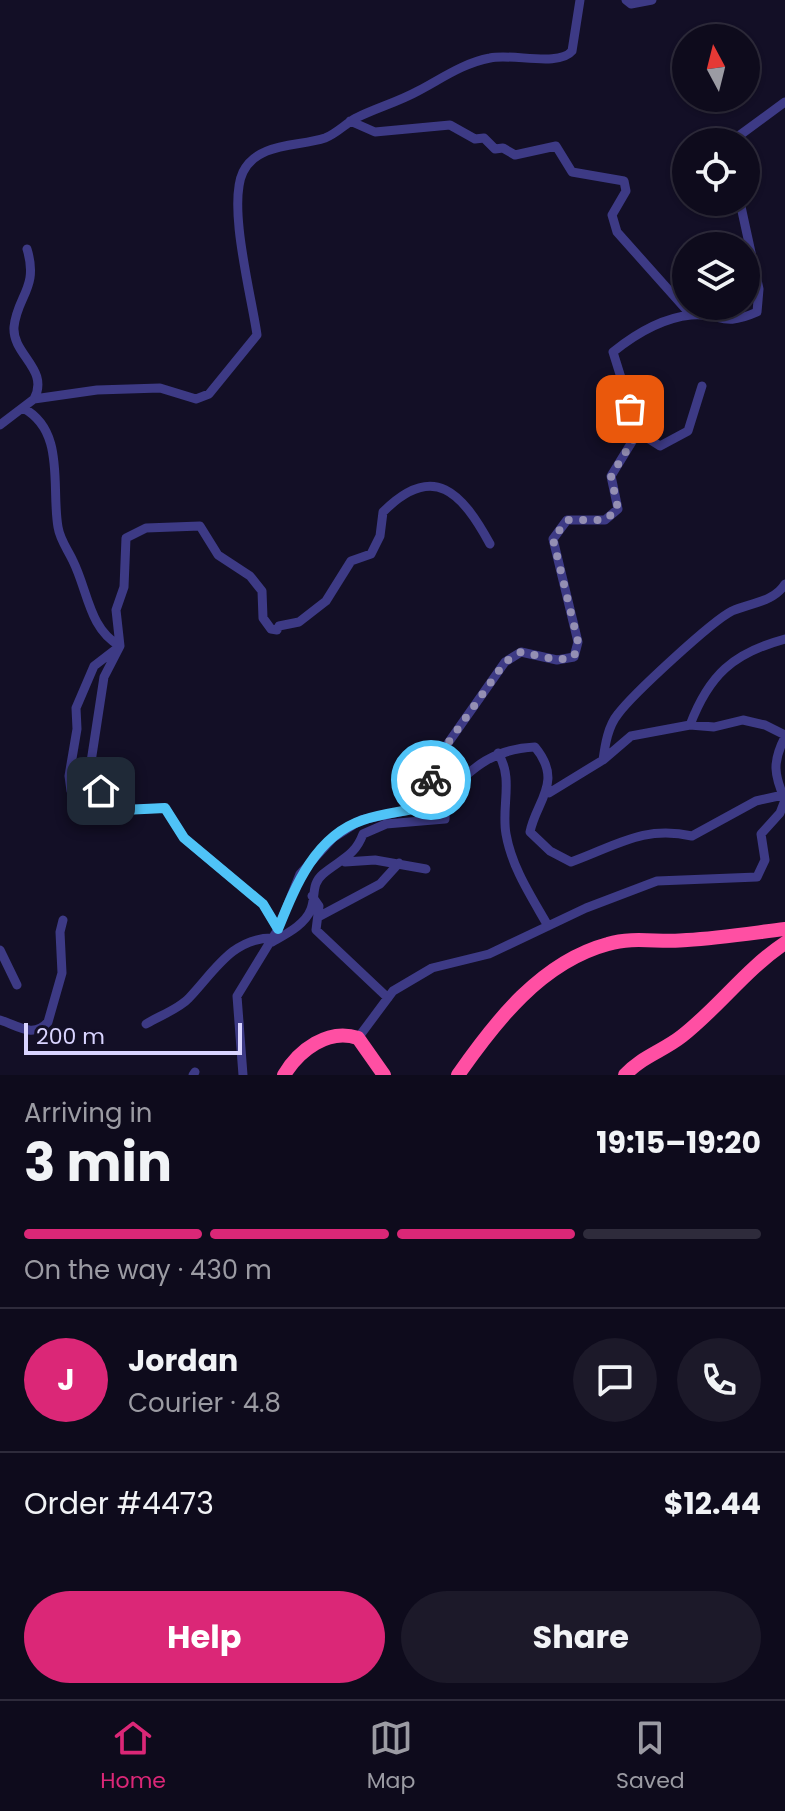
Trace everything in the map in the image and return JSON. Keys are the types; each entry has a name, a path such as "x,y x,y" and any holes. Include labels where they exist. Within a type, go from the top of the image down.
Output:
{"highway":[{"path":"462,1072 495,1022 523,995 568,962 597,947 630,940 687,941 785,929"},
{"path":"625,1075 635,1064 680,1037 785,943"},
{"path":"284,1075 316,1042 340,1035 358,1038 384,1075"}],"street":[{"path":"34,399 97,390 160,388 196,399 209,394 257,335 243,273 238,201 244,170 265,152 329,136 350,121 488,58 524,56 554,60 567,57 572,51 580,0"},
{"path":"577,19 589,0"},
{"path":"626,0 631,4 652,0"},
{"path":"750,128 785,102"},
{"path":"350,121 375,132 450,125 475,139 484,138 495,149 503,148 515,155 556,146 572,172 624,181 626,191 612,215 617,232 672,294"},
{"path":"0,425 34,399 38,392 35,365 17,346 14,326 30,278 27,249"},
{"path":"675,320 637,332 613,352 638,432 660,446 688,431 702,386"},
{"path":"23,408 35,414 48,434 58,529 97,624 107,639 120,646"},
{"path":"243,1075 237,996 273,937 300,874 333,838 361,820 418,808 439,756 505,662 521,652 557,660 574,657 578,642 553,539 567,520 605,520 618,509 611,476 638,432"},
{"path":"273,937 263,904 184,838 165,808 123,810 89,775 104,677 120,646 116,610 124,587 126,538 146,528 200,526 218,555 250,576 262,591 263,618 271,629 277,630 279,626 299,622 326,601 351,561 371,554 380,536 383,512 423,485 442,486 456,493 490,544"},
{"path":"603,760 616,715 651,681 729,612 767,599 781,591 785,584"},
{"path":"690,725 703,691 735,660 760,646 785,639"},
{"path":"71,791 69,776 77,729 76,708 94,666 120,646"},
{"path":"358,1038 393,991 432,968 489,954 657,881 757,877 765,860 761,834 780,813 783,795 774,775 774,757 785,736 765,725 743,720 714,727 690,725 631,736 603,760 549,793 530,832 550,851 571,862 626,838 671,831 692,836 756,801 783,795"},
{"path":"146,1024 188,1000 202,980 239,946 297,927 312,908 312,895 322,875 345,862 363,834 374,827 445,819 446,794 498,753 505,749 535,747 544,761 549,793"},
{"path":"498,753 507,776 506,837 516,870 548,926"},
{"path":"345,862 399,863 426,869"},
{"path":"320,916 380,884 399,863"},
{"path":"312,895 319,906 316,930 388,998"},
{"path":"0,1020 30,1031 44,1028 48,1022 62,973 60,932 63,920"},
{"path":"0,950 17,985"}],"way so far":[{"path":"431,780 439,756 505,662 521,652 557,660 574,657 578,642 553,539 567,520 605,520 618,509 611,476 638,432 630,409"}],"route":[{"path":"101,791 123,810 165,808 184,838 263,904 278,929 300,874 333,838 361,820 418,808 431,780"}]}
